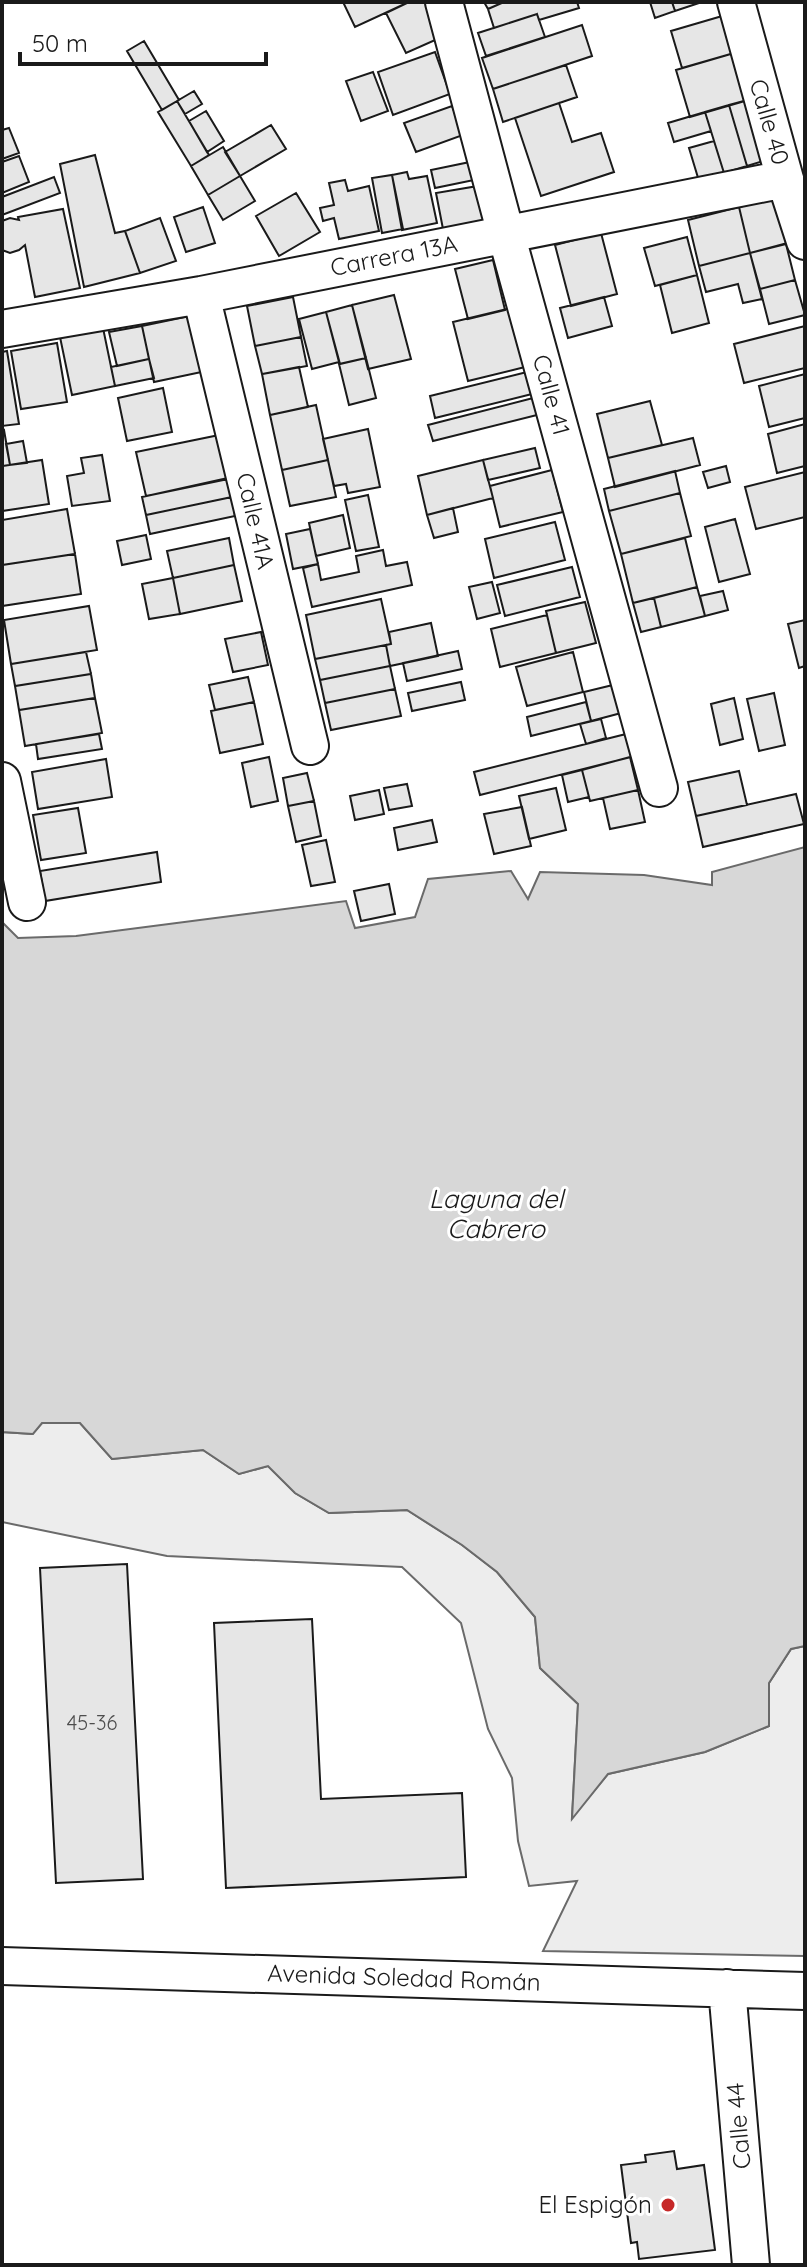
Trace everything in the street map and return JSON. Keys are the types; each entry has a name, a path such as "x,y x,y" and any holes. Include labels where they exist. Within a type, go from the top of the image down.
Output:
{"street":[{"name":"Calle 41","path":"444,2 659,788"},
{"name":"Calle 40","path":"736,2 805,241"},
{"name":"Carrera 13A","path":"2,329 201,295 785,179"},
{"name":"Calle 41A","path":"201,295 310,746"},
{"path":"2,781 27,902"},
{"name":"Avenida Soledad Román","path":"2,1966 805,1991"},
{"name":"Calle 44","path":"727,1988 751,2265"}],"shaded area":[{"path":"42,1423 80,1423 112,1459 203,1450 239,1474 268,1466 295,1493 329,1513 407,1510 462,1545 497,1572 535,1617 540,1668 578,1704 572,1817 608,1774 705,1752 769,1726 769,1683 791,1649 805,1646 805,1956 543,1951 577,1881 529,1886 518,1841 512,1778 488,1729 461,1623 402,1567 167,1556 2,1522 2,1432 32,1434"}],"water":[{"name":"Laguna del Cabrero","path":"805,847 805,1646 791,1649 769,1683 769,1726 705,1752 608,1774 572,1819 578,1704 540,1668 535,1617 497,1572 462,1545 407,1510 329,1513 295,1493 268,1466 239,1474 203,1450 112,1459 80,1423 42,1423 33,1434 2,1432 2,922 18,938 76,936 346,901 355,928 415,917 428,879 511,871 528,899 540,872 644,875 712,885 712,872"}],"building":[{"path":"343,2 409,2 355,27"},
{"path":"409,2 425,2 442,37 406,53 386,13"},
{"path":"484,2 504,2 488,9"},
{"path":"504,2 577,2 579,8 539,20 537,14 494,28 488,9"},
{"path":"650,2 672,2 675,11 655,18"},
{"path":"672,2 702,2 675,11"},
{"path":"537,14 545,37 486,56 478,33"},
{"path":"729,14 741,51 682,68 671,31"},
{"path":"582,25 592,56 493,89 482,58"},
{"path":"144,41 179,100 162,110 127,51"},
{"path":"741,51 755,98 690,117 676,70"},
{"path":"435,52 450,94 393,115 378,72"},
{"path":"566,65 577,97 503,122 493,89"},
{"path":"373,72 388,111 361,121 346,81"},
{"path":"194,91 202,104 185,114 177,101"},
{"path":"755,98 773,158 747,166 729,105"},
{"path":"177,101 209,155 191,166 158,112"},
{"path":"559,103 572,142 601,133 614,172 541,196 515,118"},
{"path":"729,105 747,166 724,173 705,112"},
{"path":"452,106 463,135 416,152 404,123"},
{"path":"206,111 224,141 207,152 189,121"},
{"path":"705,112 711,131 674,142 668,123"},
{"path":"271,125 286,149 240,176 225,152"},
{"path":"9,128 19,153 2,159 2,130"},
{"path":"714,141 724,173 699,181 689,148"},
{"path":"223,147 240,176 208,195 191,166"},
{"path":"95,155 115,233 125,231 140,273 84,287 60,164"},
{"path":"19,156 29,182 2,193 2,162"},
{"path":"470,162 474,180 435,188 431,170"},
{"path":"407,172 409,179 427,176 437,223 402,230 392,175"},
{"path":"392,175 403,229 382,233 372,178"},
{"path":"240,176 255,201 223,220 208,195"},
{"path":"54,177 60,193 2,215 2,197"},
{"path":"345,180 348,191 369,186 379,231 339,239 334,218 323,221 320,208 334,205 329,183"},
{"path":"478,186 484,221 443,229 436,193"},
{"path":"296,193 320,232 279,256 256,216"},
{"path":"784,196 795,241 750,253 739,207"},
{"path":"203,207 215,243 186,252 174,217"},
{"path":"739,207 750,253 699,266 688,220"},
{"path":"63,209 80,288 35,297 25,245 10,253 2,250 2,221"},
{"path":"160,218 176,261 140,273 125,231"},
{"path":"601,233 617,294 571,306 555,245"},
{"path":"687,237 697,275 655,286 644,248"},
{"path":"786,244 795,280 760,289 750,253"},
{"path":"750,253 762,299 743,303 738,284 706,292 699,266"},
{"path":"493,260 505,310 468,319 455,269"},
{"path":"697,275 709,323 672,333 660,285"},
{"path":"795,280 805,315 769,324 760,289"},
{"path":"394,295 411,359 368,369 352,305"},
{"path":"293,297 301,337 255,346 247,306"},
{"path":"604,297 612,326 568,338 560,308"},
{"path":"352,305 366,358 340,364 326,312"},
{"path":"511,308 525,367 468,381 453,322"},
{"path":"326,312 339,362 312,369 299,319"},
{"path":"199,314 211,370 154,382 142,326"},
{"path":"142,326 149,359 117,366 109,332"},
{"path":"805,326 805,368 744,383 734,344"},
{"path":"103,328 115,386 72,395 60,337"},
{"path":"301,337 307,366 262,374 255,346"},
{"path":"57,343 67,402 21,409 11,351"},
{"path":"7,351 19,424 2,426 2,352"},
{"path":"366,358 376,398 349,405 339,364"},
{"path":"149,359 154,378 115,386 111,367"},
{"path":"299,367 308,407 270,415 262,374"},
{"path":"531,371 536,393 435,418 430,396"},
{"path":"805,374 805,418 769,427 759,386"},
{"path":"163,388 172,432 127,441 118,398"},
{"path":"537,397 541,414 433,441 428,425"},
{"path":"650,401 662,445 608,458 597,414"},
{"path":"316,405 328,460 282,470 270,415"},
{"path":"805,424 805,466 777,473 768,434"},
{"path":"368,429 380,487 348,493 346,484 334,486 323,439"},
{"path":"2,431 10,465 2,466"},
{"path":"229,433 238,477 146,496 136,452"},
{"path":"693,438 700,465 615,487 608,458"},
{"path":"23,441 27,463 10,465 6,444"},
{"path":"535,448 540,468 488,480 483,460"},
{"path":"102,455 110,501 72,506 67,476 84,473 81,458"},
{"path":"42,460 49,504 2,511 2,466"},
{"path":"328,460 336,497 290,506 282,470"},
{"path":"483,460 493,498 427,515 418,476"},
{"path":"726,466 730,482 708,488 703,472"},
{"path":"552,470 563,512 500,527 490,486"},
{"path":"675,471 680,493 609,511 604,489"},
{"path":"805,472 805,517 756,529 745,487"},
{"path":"228,478 232,497 146,515 142,497"},
{"path":"680,493 691,536 621,554 609,511"},
{"path":"368,495 379,547 356,551 345,500"},
{"path":"232,497 235,516 150,534 146,515"},
{"path":"453,508 458,532 434,538 427,515"},
{"path":"67,509 75,554 2,565 2,520"},
{"path":"343,515 350,548 316,556 309,523"},
{"path":"735,519 750,574 719,582 705,527"},
{"path":"555,522 565,560 494,578 485,539"},
{"path":"310,529 318,564 293,569 286,534"},
{"path":"146,535 151,559 122,565 117,541"},
{"path":"229,538 234,565 173,578 167,551"},
{"path":"685,538 697,587 633,603 621,554"},
{"path":"383,550 386,566 407,562 412,585 312,607 303,568 318,564 321,580 359,572 356,556"},
{"path":"75,554 81,594 2,606 2,565"},
{"path":"234,565 242,601 180,614 173,578"},
{"path":"572,567 580,597 505,616 497,585"},
{"path":"173,578 180,614 149,619 142,584"},
{"path":"492,582 500,613 477,619 469,587"},
{"path":"697,587 705,616 661,627 654,598"},
{"path":"723,591 728,610 705,616 700,596"},
{"path":"654,598 661,627 641,632 633,603"},
{"path":"381,599 391,644 315,659 306,615"},
{"path":"585,602 596,643 556,653 546,611"},
{"path":"89,606 97,650 11,664 4,620"},
{"path":"547,615 556,653 500,667 491,629"},
{"path":"805,620 805,666 799,668 788,624"},
{"path":"431,623 438,656 390,666 386,645 391,644 389,632"},
{"path":"261,632 268,665 233,672 225,639"},
{"path":"386,645 390,666 320,680 315,659"},
{"path":"458,651 462,669 407,681 403,663"},
{"path":"86,652 91,674 15,686 11,664"},
{"path":"573,652 583,692 527,706 516,667"},
{"path":"390,666 395,689 325,703 320,680"},
{"path":"91,674 95,698 19,710 15,686"},
{"path":"248,677 254,702 215,710 209,685"},
{"path":"461,682 465,700 412,711 408,693"},
{"path":"617,684 625,712 591,721 584,692"},
{"path":"395,689 401,716 331,730 325,703"},
{"path":"774,693 785,745 759,751 747,699"},
{"path":"95,698 102,733 25,746 19,710"},
{"path":"734,698 743,739 720,745 711,704"},
{"path":"254,702 263,744 220,753 211,711"},
{"path":"586,702 591,721 531,736 527,717"},
{"path":"601,719 606,738 586,744 580,724"},
{"path":"99,734 102,749 38,759 36,744"},
{"path":"626,734 631,757 480,795 474,772"},
{"path":"269,757 278,801 251,807 242,763"},
{"path":"630,757 638,790 590,801 582,770"},
{"path":"106,759 112,797 38,809 32,772"},
{"path":"582,770 589,797 568,802 562,775"},
{"path":"739,771 747,805 696,816 688,782"},
{"path":"307,773 314,801 288,806 283,778"},
{"path":"407,784 412,806 389,810 384,788"},
{"path":"556,788 566,830 529,839 519,796"},
{"path":"379,790 384,814 355,820 350,796"},
{"path":"638,790 645,822 610,829 603,798"},
{"path":"796,794 804,824 703,847 696,816"},
{"path":"314,801 321,836 296,842 288,806"},
{"path":"522,807 531,846 494,854 484,814"},
{"path":"78,808 86,853 41,860 33,815"},
{"path":"432,820 437,842 398,850 394,828"},
{"path":"326,840 335,882 311,886 302,845"},
{"path":"157,852 161,882 45,901 40,871"},
{"path":"389,884 395,914 361,921 354,891"},
{"path":"127,1564 143,1879 56,1883 40,1568"},
{"path":"312,1619 321,1799 462,1793 466,1877 226,1888 214,1623"},
{"name":"El Espigón","path":"674,2151 677,2169 704,2165 715,2250 639,2259 637,2242 631,2243 621,2165 646,2162 645,2155"}],"place":[{"name":"El Espigón","path":"668,2205"}]}
